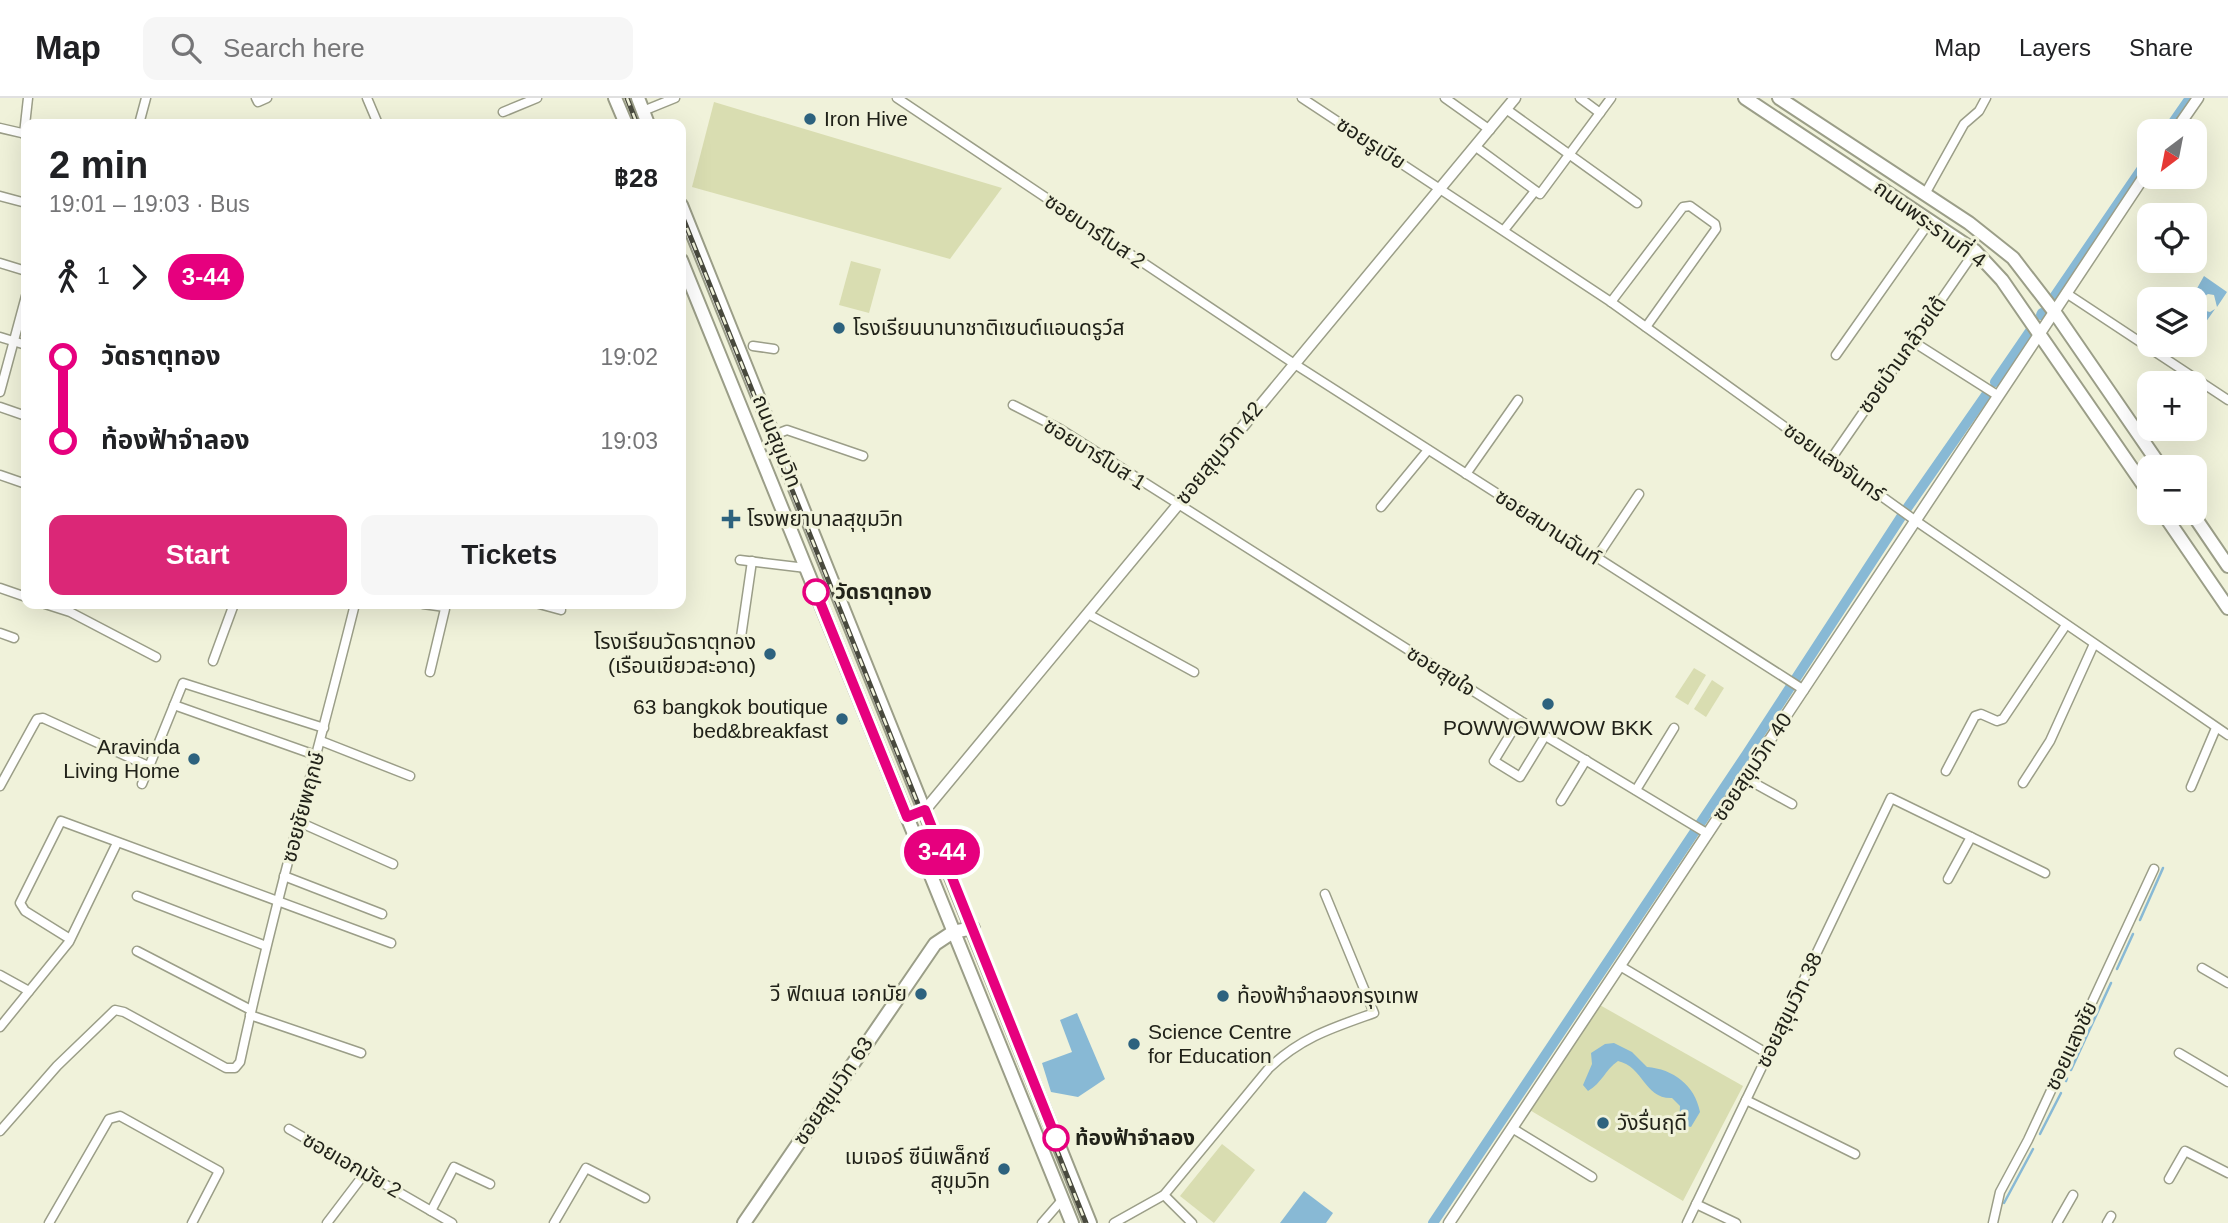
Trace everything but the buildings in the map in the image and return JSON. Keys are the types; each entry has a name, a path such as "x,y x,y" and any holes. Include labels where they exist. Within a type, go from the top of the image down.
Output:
{"main road":[{"path":"615,98 624,119"},
{"path":"638,98 646,119"},
{"name":"ถนนพระรามที่ 4","path":"1745,98 1975,251 2002,279 2137,475"},
{"name":"ถนนพระรามที่ 4","path":"1779,98 1969,223 2012,258 2053,310 2153,455"},
{"name":"ถนนสุขุมวิท","path":"686,217 1090,1223"},
{"name":"ถนนสุขุมวิท","path":"686,272 1072,1223"},
{"path":"776,494 795,487"},
{"path":"2170,525 2228,608"},
{"path":"2200,525 2228,566"},
{"path":"907,817 925,810"},
{"path":"953,932 973,928"},
{"name":"ซอยสุขุมวิท 63","path":"745,1223 935,944 953,932"},
{"path":"1062,1200 1078,1194"}],"street":[{"path":"26,119 28,98"},
{"path":"140,119 146,98"},
{"path":"256,98 258,102 267,98"},
{"path":"367,98 376,119"},
{"path":"503,112 537,98"},
{"path":"643,111 675,98"},
{"name":"ซอยบาร์โบส 2","path":"897,98 1293,363"},
{"name":"ซอยรูเบีย","path":"1302,98 1441,188"},
{"path":"1445,98 1490,130"},
{"name":"ซอยสุขุมวิท 42","path":"925,810 1515,98"},
{"path":"1580,98 1600,113"},
{"path":"1476,147 1540,194 1611,98"},
{"path":"1925,194 1964,124 1979,111 1986,98"},
{"path":"2183,119 2198,98"},
{"path":"1506,109 1637,203"},
{"path":"0,128 21,133"},
{"name":"ซอยสุขุมวิท 40","path":"1449,1223 1620,966 1701,829 1745,778 1801,688 1916,521 2053,310 2137,187"},
{"name":"ซอยแสงจันทร์","path":"1441,188 1611,302 1916,521 2228,735"},
{"path":"1504,230 1535,191"},
{"path":"0,196 21,202"},
{"path":"1611,302 1686,205 1715,224 1716,229 1646,327"},
{"path":"1836,355 1931,220"},
{"name":"ซอยบ้านกล้วยใต้","path":"1831,460 1975,251"},
{"path":"0,264 21,270"},
{"path":"2066,293 2228,400"},
{"path":"0,392 21,317"},
{"path":"0,337 21,344"},
{"path":"1912,341 1997,395"},
{"path":"754,346 774,349"},
{"name":"ซอยสมานฉันท์","path":"1293,363 1801,688"},
{"path":"1466,474 1518,400"},
{"name":"ซอยบาร์โบส 1","path":"1013,405 1060,429 1176,506"},
{"path":"0,407 21,414"},
{"path":"774,435 787,430 863,456"},
{"path":"1381,507 1428,450"},
{"path":"0,475 21,482"},
{"path":"1597,557 1639,494"},
{"name":"ซอยสุขใจ","path":"1176,506 1545,736 1701,829"},
{"path":"740,560 806,568"},
{"path":"740,644 752,561"},
{"path":"0,588 21,595"},
{"path":"74,609 156,657"},
{"path":"213,661 232,609"},
{"name":"ซอยชัยพฤกษ์","path":"0,1131 57,1066 115,1010 124,1012 226,1068 235,1068 240,1062 277,901 318,756 354,609"},
{"path":"430,672 444,609"},
{"path":"1088,614 1194,672"},
{"path":"1946,771 1975,716 1981,714 1997,721 2003,719 2066,625"},
{"path":"0,634 14,638"},
{"path":"2023,783 2050,741 2094,644"},
{"path":"142,784 183,682 324,728"},
{"path":"174,705 318,756"},
{"path":"0,786 37,719 43,718 148,766"},
{"path":"1519,720 1494,761 1520,777 1545,736"},
{"path":"1636,790 1674,728"},
{"path":"2191,787 2216,728"},
{"path":"321,741 410,776"},
{"path":"1561,801 1586,760"},
{"path":"1745,778 1792,804"},
{"name":"ซอยสุขุมวิท 38","path":"1687,1223 1891,798 1971,837"},
{"path":"70,939 21,908 20,903 58,824 65,822 391,943"},
{"path":"299,822 393,864"},
{"path":"1948,879 1971,837 2045,873"},
{"path":"0,1027 70,939 117,843"},
{"name":"ซอยแสงชัย","path":"1993,1223 1995,1203 2028,1140 2154,869"},
{"path":"284,876 382,914"},
{"path":"1114,1223 1164,1195 1269,1068 1287,1051 1306,1038 1374,1013 1325,894"},
{"path":"137,896 266,946"},
{"path":"137,951 250,1012 361,1053"},
{"path":"1620,966 1768,1054"},
{"path":"2202,968 2228,983"},
{"path":"0,975 29,991"},
{"path":"2179,1054 2228,1082"},
{"path":"1746,1100 1854,1154"},
{"path":"49,1223 109,1119 120,1116 219,1171 192,1223"},
{"path":"1511,1128 1592,1177"},
{"name":"ซอยเอกมัย 2","path":"289,1129 452,1223"},
{"path":"2169,1179 2185,1151 2228,1173"},
{"path":"431,1211 454,1167 489,1184"},
{"path":"554,1223 586,1168 645,1198"},
{"path":"327,1223 365,1172"},
{"path":"1164,1195 1192,1223"},
{"path":"2057,1223 2073,1195"},
{"path":"1042,1223 1062,1200"},
{"path":"1696,1204 1737,1223"}],"green space":[{"path":"714,102 1002,188 950,259 692,187"},
{"path":"851,261 881,269 869,313 839,305"},
{"path":"1694,668 1706,675 1688,705 1675,697"},
{"path":"1712,680 1724,688 1706,717 1694,709"},
{"path":"1598,1004 1743,1086 1683,1201 1528,1109"},
{"path":"1222,1144 1255,1170 1214,1223 1180,1196"}],"water":[{"path":"2204,276 2227,292 2217,307 2214,295 2207,295 2207,287 2198,287"},
{"path":"1077,1013 1105,1079 1078,1097 1051,1092 1042,1063 1072,1052 1060,1020"},
{"path":"1614,1043 1632,1052 1647,1067 1666,1071 1688,1086 1700,1112 1691,1127 1679,1124 1680,1106 1672,1098 1655,1093 1627,1064 1618,1061 1588,1091 1583,1085 1592,1064 1591,1053 1605,1044"},
{"path":"1304,1191 1333,1213 1326,1223 1280,1223"}],"waterway":[{"path":"2175,119 2190,98"},
{"path":"2052,300 2137,176"},
{"path":"1995,382 2030,331"},
{"path":"1433,1223 1746,755 1903,514 1988,392"},
{"path":"2140,920 2163,868"},
{"path":"2117,969 2133,934"},
{"path":"2071,1070 2111,983"},
{"path":"2040,1134 2061,1093"},
{"path":"2004,1203 2033,1149"}],"railway":[{"path":"627,98 635,119"},
{"path":"686,225 1086,1223"}],"bus line":[{"name":"3-44","path":"816,592 907,817 925,810 1056,1138"}],"place":[{"name":"Iron Hive","path":"810,119"},
{"name":"โรงเรียนนานาชาติเซนต์แอนดรูว์ส","path":"839,328"},
{"name":"โรงพยาบาลสุขุมวิท","path":"731,519"},
{"name":"วัดธาตุทอง","path":"816,592"},
{"name":"โรงเรียนวัดธาตุทอง (เรือนเขียวสะอาด)","path":"770,654"},
{"name":"POWWOWWOW BKK","path":"1548,704"},
{"name":"63 bangkok boutique bed&breakfast","path":"842,719"},
{"name":"Aravinda Living Home","path":"194,759"},
{"name":"วี ฟิตเนส เอกมัย","path":"921,994"},
{"name":"ท้องฟ้าจำลองกรุงเทพ","path":"1223,996"},
{"name":"Science Centre for Education","path":"1134,1044"},
{"name":"วังรื่นฤดี","path":"1603,1123"},
{"name":"ท้องฟ้าจำลอง","path":"1056,1138"},
{"name":"เมเจอร์ ซีนีเพล็กซ์ สุขุมวิท","path":"1004,1169"}]}
